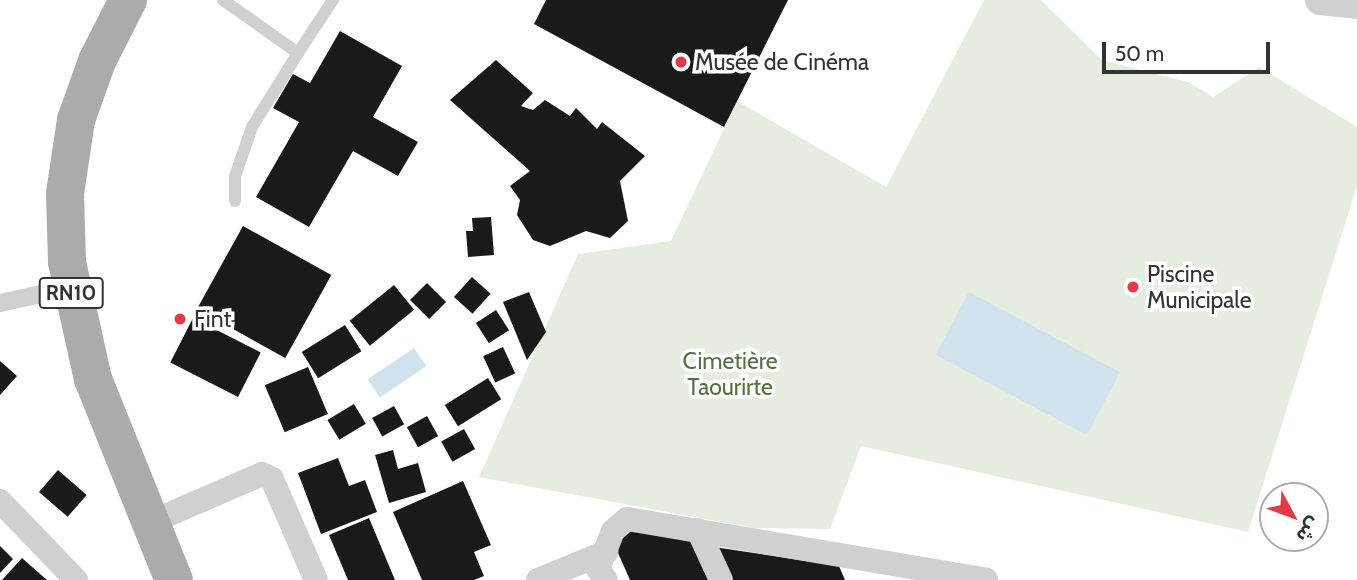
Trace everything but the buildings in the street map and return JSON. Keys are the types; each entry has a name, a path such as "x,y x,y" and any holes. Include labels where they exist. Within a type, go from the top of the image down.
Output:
{"main road":[{"name":"RN10","path":"128,0 97,61 76,120 65,194 69,288 93,379 174,580"}],"street":[{"path":"1320,0 1357,4"},
{"path":"0,303 69,288"},
{"path":"149,523 262,474 272,479 316,580"},
{"path":"0,501 76,580"},
{"path":"606,580 598,569 617,524 627,519 698,530 894,571 986,580"},
{"path":"698,530 721,580"},
{"path":"538,580 606,552"}],"lane":[{"path":"223,0 298,53"},
{"path":"235,201 235,176 251,127 333,0"}],"green space":[{"name":"Cimetière Taourirte","path":"984,0 1041,0 1102,60 1188,82 1213,97 1259,67 1357,127 1357,186 1264,482 1259,482 1259,497 1248,532 861,446 830,529 754,528 479,477 578,254 671,241 737,101 886,187"}],"water":[{"path":"969,292 1120,372 1087,435 936,355"},
{"path":"414,348 426,366 380,398 368,379"}],"place":[{"name":"Musée de Cinéma","path":"681,62"},
{"name":"Piscine Municipale","path":"1133,287"},
{"name":"Fint","path":"180,319"}]}
